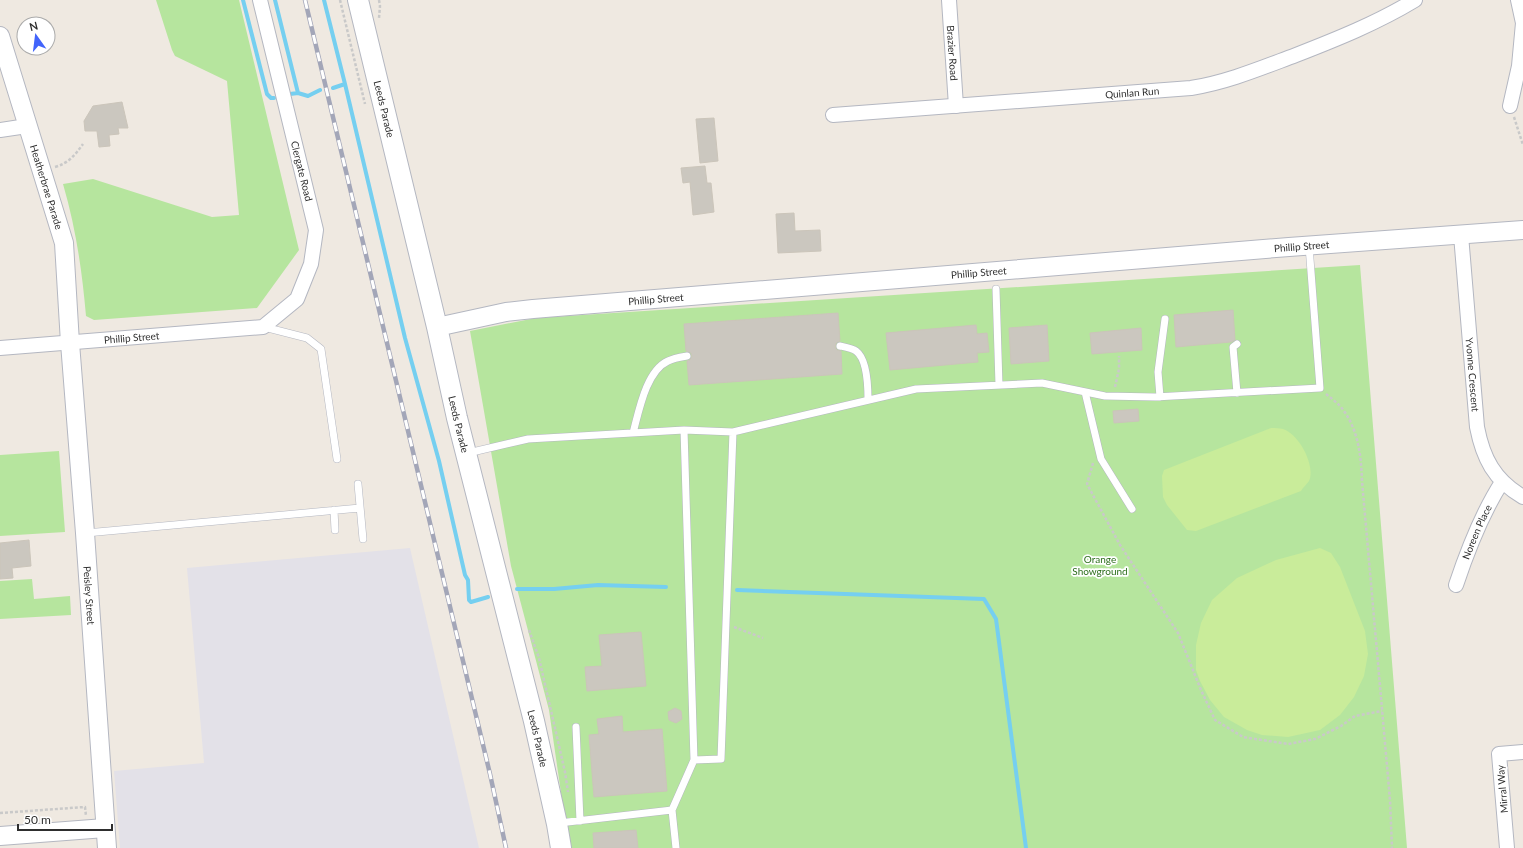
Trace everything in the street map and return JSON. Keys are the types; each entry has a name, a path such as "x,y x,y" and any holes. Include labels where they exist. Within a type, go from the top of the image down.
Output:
{"main road":[{"name":"Leeds Parade","path":"358,0 437,327 465,453 534,722 561,848"}],"street":[{"name":"Clergate Road","path":"260,0 316,230 311,264 297,299 263,327"},
{"name":"Brazier Road","path":"949,0 956,106"},
{"name":"Quinlan Run","path":"833,115 1192,88 1215,84 1244,75 1344,36 1387,16 1415,0"},
{"path":"1510,106 1519,66 1523,23 1518,0"},
{"name":"Heatherbrae Parade","path":"0,36 64,243 70,343"},
{"path":"0,130 27,126"},
{"name":"Phillip Street","path":"437,327 506,312 533,309 1308,245 1523,230"},
{"name":"Yvonne Crescent","path":"1461,235 1476,427 1480,443 1492,469 1502,482 1512,491 1523,497"},
{"name":"Phillip Street","path":"0,348 263,327"},
{"name":"Peisley Street","path":"70,343 107,848"},
{"name":"Noreen Place","path":"1456,584 1464,560 1488,505 1502,482"},
{"name":"Mirral Way","path":"1507,848 1499,754 1523,752"},
{"path":"0,836 105,828"}],"lane":[{"path":"465,453 528,439 684,430 733,432 916,389 1042,383 1105,396 1160,397 1320,388 1308,245"},
{"path":"996,288 999,385"},
{"path":"1160,397 1158,372 1165,319"},
{"path":"263,327 306,338 321,350 337,459"},
{"path":"1237,344 1233,347 1237,393"},
{"path":"840,346 856,351 863,362 866,374 868,400"},
{"path":"633,433 645,393 654,374 668,361 687,356"},
{"path":"1085,392 1101,459 1132,509"},
{"path":"676,848 672,810 694,760 684,430"},
{"path":"694,760 721,759 733,432"},
{"path":"358,484 363,539"},
{"path":"85,533 360,508"},
{"path":"334,510 335,530"},
{"path":"576,727 580,821"},
{"path":"557,824 672,810"}],"path":[{"path":"1510,106 1523,145"},
{"path":"41,170 64,164 75,156 83,144"},
{"path":"1114,396 1119,370 1119,356"},
{"path":"1320,388 1340,406 1353,426 1361,454 1362,481 1390,800 1392,848"},
{"path":"1098,445 1087,484 1120,545 1178,633 1215,720 1243,737 1288,744 1316,739 1341,726 1355,716 1382,711"},
{"path":"726,624 763,638"}],"shaded area":[{"path":"410,548 479,848 120,848 114,771 204,763 187,568"}],"green space":[{"path":"156,0 239,0 299,250 257,308 94,320 86,316 78,250 72,217 63,184 93,179 212,217 239,215 227,81 175,56"},
{"name":"Orange Showground","path":"1360,265 1407,848 569,848 549,710 511,566 470,331 536,318"},
{"path":"1271,428 1282,429 1289,432 1295,437 1305,451 1311,475 1309,481 1301,491 1196,531 1187,530 1167,505 1163,497 1162,476 1164,470"},
{"path":"59,451 65,532 0,536 0,455"},
{"path":"1320,548 1331,553 1340,567 1365,631 1368,654 1364,676 1354,697 1340,715 1320,730 1288,737 1262,735 1247,730 1224,717 1210,700 1200,681 1196,670 1196,645 1201,623 1212,600 1237,578 1276,560"},
{"path":"32,579 34,599 70,596 71,615 0,619 0,581"}],"building":[{"path":"122,102 128,128 118,128 119,134 109,135 110,146 99,147 97,131 85,131 84,121 93,106"},
{"path":"714,118 718,161 700,163 696,119"},
{"path":"705,166 707,183 711,183 714,212 693,215 690,182 683,183 681,168"},
{"path":"794,213 795,231 820,230 821,251 778,253 776,214"},
{"path":"1233,310 1235,340 1231,342 1176,347 1174,315"},
{"path":"838,313 840,341 836,343 835,347 837,350 841,351 842,374 689,385 687,361 690,360 692,356 691,353 686,351 684,324"},
{"path":"976,325 977,334 987,333 989,352 977,353 978,362 890,370 886,333"},
{"path":"1047,325 1049,361 1011,364 1009,328"},
{"path":"1141,328 1142,350 1092,354 1090,333"},
{"path":"1138,409 1139,421 1114,423 1113,411"},
{"path":"29,540 31,566 12,568 13,578 0,579 0,543"},
{"path":"641,632 646,686 587,691 585,667 602,666 599,635"},
{"path":"675,708 681,711 682,719 676,723 669,720 668,712"},
{"path":"622,716 623,732 662,729 667,791 594,797 589,735 599,734 597,719"},
{"path":"636,830 638,848 594,848 593,833"}],"waterway":[{"path":"243,0 267,94 271,98 274,98"},
{"path":"275,0 298,93"},
{"path":"324,0 345,84"},
{"path":"333,88 345,84 405,338 439,461 465,575 468,580 469,600 471,602 488,597"},
{"path":"290,94 298,93 308,96 320,90"},
{"path":"517,589 554,589 598,585 666,587"},
{"path":"737,590 984,599 996,619 1026,848"}],"railway":[{"path":"305,0 490,774 506,848"}]}
